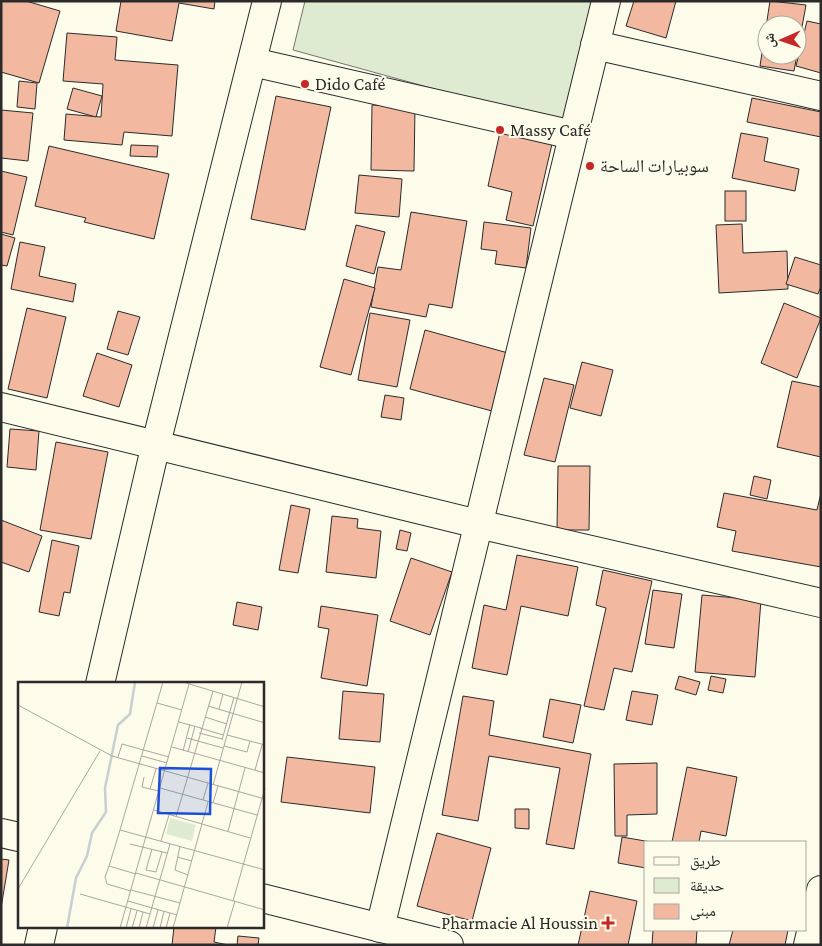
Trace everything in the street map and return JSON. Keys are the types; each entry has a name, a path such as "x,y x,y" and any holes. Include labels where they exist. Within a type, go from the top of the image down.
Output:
{"street":[{"path":"100,682 156,444 266,1"},
{"path":"380,928 606,1"},
{"path":"596,45 821,96"},
{"path":"252,62 573,136"},
{"path":"1,406 478,524 821,603"},
{"path":"1,833 18,837"},
{"path":"808,945 821,890"},
{"path":"264,899 440,944"},
{"path":"39,945 43,928"}],"green space":[{"path":"305,1 598,1 569,126 293,50"}],"building":[{"path":"1,1 26,1 60,11 39,83 1,72"},
{"path":"121,1 215,1 214,9 179,3 172,41 116,31"},
{"path":"634,1 676,1 666,38 626,26"},
{"path":"770,1 806,5 804,15 768,15"},
{"path":"807,21 821,24 821,73 796,66 807,65"},
{"path":"67,33 117,37 115,60 178,65 172,136 124,132 122,145 64,140 66,114 101,117 103,84 63,81"},
{"path":"760,65 795,65 794,71 760,66"},
{"path":"19,81 37,83 35,109 17,107"},
{"path":"73,88 102,96 96,117 67,109"},
{"path":"276,96 331,107 305,230 251,219"},
{"path":"752,98 821,112 821,137 747,122"},
{"path":"372,105 415,106 414,171 371,170"},
{"path":"1,110 33,113 28,161 1,158"},
{"path":"500,132 552,144 533,226 506,220 512,192 488,186"},
{"path":"741,133 768,138 764,161 799,169 795,191 732,178"},
{"path":"131,145 158,146 157,157 130,156"},
{"path":"49,146 169,174 154,239 84,222 86,218 35,206"},
{"path":"1,171 27,177 13,235 1,232"},
{"path":"359,175 402,179 399,217 355,213"},
{"path":"725,191 746,191 746,221 725,221"},
{"path":"411,212 467,221 452,308 429,304 426,317 371,307 378,267 401,270"},
{"path":"484,222 531,228 526,268 495,264 497,251 481,249"},
{"path":"742,224 743,253 787,251 788,289 719,293 716,225"},
{"path":"356,225 385,232 374,274 346,266"},
{"path":"1,234 15,238 7,266 1,265"},
{"path":"20,242 45,247 39,276 76,284 73,302 11,289"},
{"path":"795,257 821,265 821,286 818,294 786,284"},
{"path":"344,279 375,288 351,375 320,367"},
{"path":"784,303 821,318 797,378 761,363"},
{"path":"27,308 66,317 47,398 8,389"},
{"path":"118,311 140,317 128,355 107,349"},
{"path":"370,313 410,320 397,387 358,380"},
{"path":"425,330 508,353 492,411 410,389"},
{"path":"97,353 132,365 119,407 83,396"},
{"path":"582,362 613,370 601,416 570,408"},
{"path":"544,378 574,385 555,462 524,455"},
{"path":"792,381 821,387 821,457 777,447"},
{"path":"385,395 404,398 401,420 381,417"},
{"path":"10,429 39,431 36,470 7,467"},
{"path":"56,442 108,452 91,539 40,530"},
{"path":"558,466 590,466 589,530 557,530"},
{"path":"754,476 771,480 767,499 750,495"},
{"path":"724,493 817,510 821,493 821,567 732,551 736,531 717,527"},
{"path":"291,505 310,509 298,573 279,570"},
{"path":"332,516 358,519 357,528 381,531 376,578 326,572"},
{"path":"1,520 42,536 29,572 1,562"},
{"path":"400,530 411,533 407,551 396,549"},
{"path":"52,540 79,546 70,593 64,592 59,616 39,612"},
{"path":"517,555 578,567 568,616 521,606 507,675 472,668 484,605 506,610"},
{"path":"411,558 452,572 430,635 390,621"},
{"path":"603,570 652,581 632,672 614,668 604,710 584,706 606,608 596,605"},
{"path":"653,590 682,594 674,648 645,644"},
{"path":"702,595 761,600 755,677 695,672"},
{"path":"237,602 262,607 258,630 233,625"},
{"path":"321,606 378,615 367,686 321,678 329,629 318,627"},
{"path":"679,676 700,682 696,695 675,689"},
{"path":"711,676 726,679 723,693 708,690"},
{"path":"343,691 384,694 380,742 339,739"},
{"path":"632,691 658,695 652,725 626,720"},
{"path":"463,696 494,701 489,735 591,754 574,849 546,844 560,768 489,756 478,821 442,815"},
{"path":"550,699 581,705 573,743 543,737"},
{"path":"287,757 375,767 370,813 281,802"},
{"path":"657,763 657,814 627,815 627,836 615,836 614,764"},
{"path":"687,767 737,777 726,836 701,831 699,841 672,841"},
{"path":"515,809 529,809 529,829 515,828"},
{"path":"437,833 491,848 472,921 417,906"},
{"path":"622,837 645,841 644,868 618,863"},
{"path":"1,859 9,860 1,908"},
{"name":"Pharmacie Al Houssin","path":"590,891 637,901 628,945 578,945"},
{"path":"174,928 216,928 214,942 228,945 172,945"},
{"path":"653,931 697,931 696,945 652,945"},
{"path":"733,931 788,931 785,945 729,945"},
{"path":"238,936 259,938 258,945 237,945"}],"place":[{"name":"Dido Café","path":"305,84"},
{"name":"Massy Café","path":"500,130"},
{"name":"سوبيارات الساحة","path":"590,166"},
{"name":"Pharmacie Al Houssin","path":"608,923"}]}
